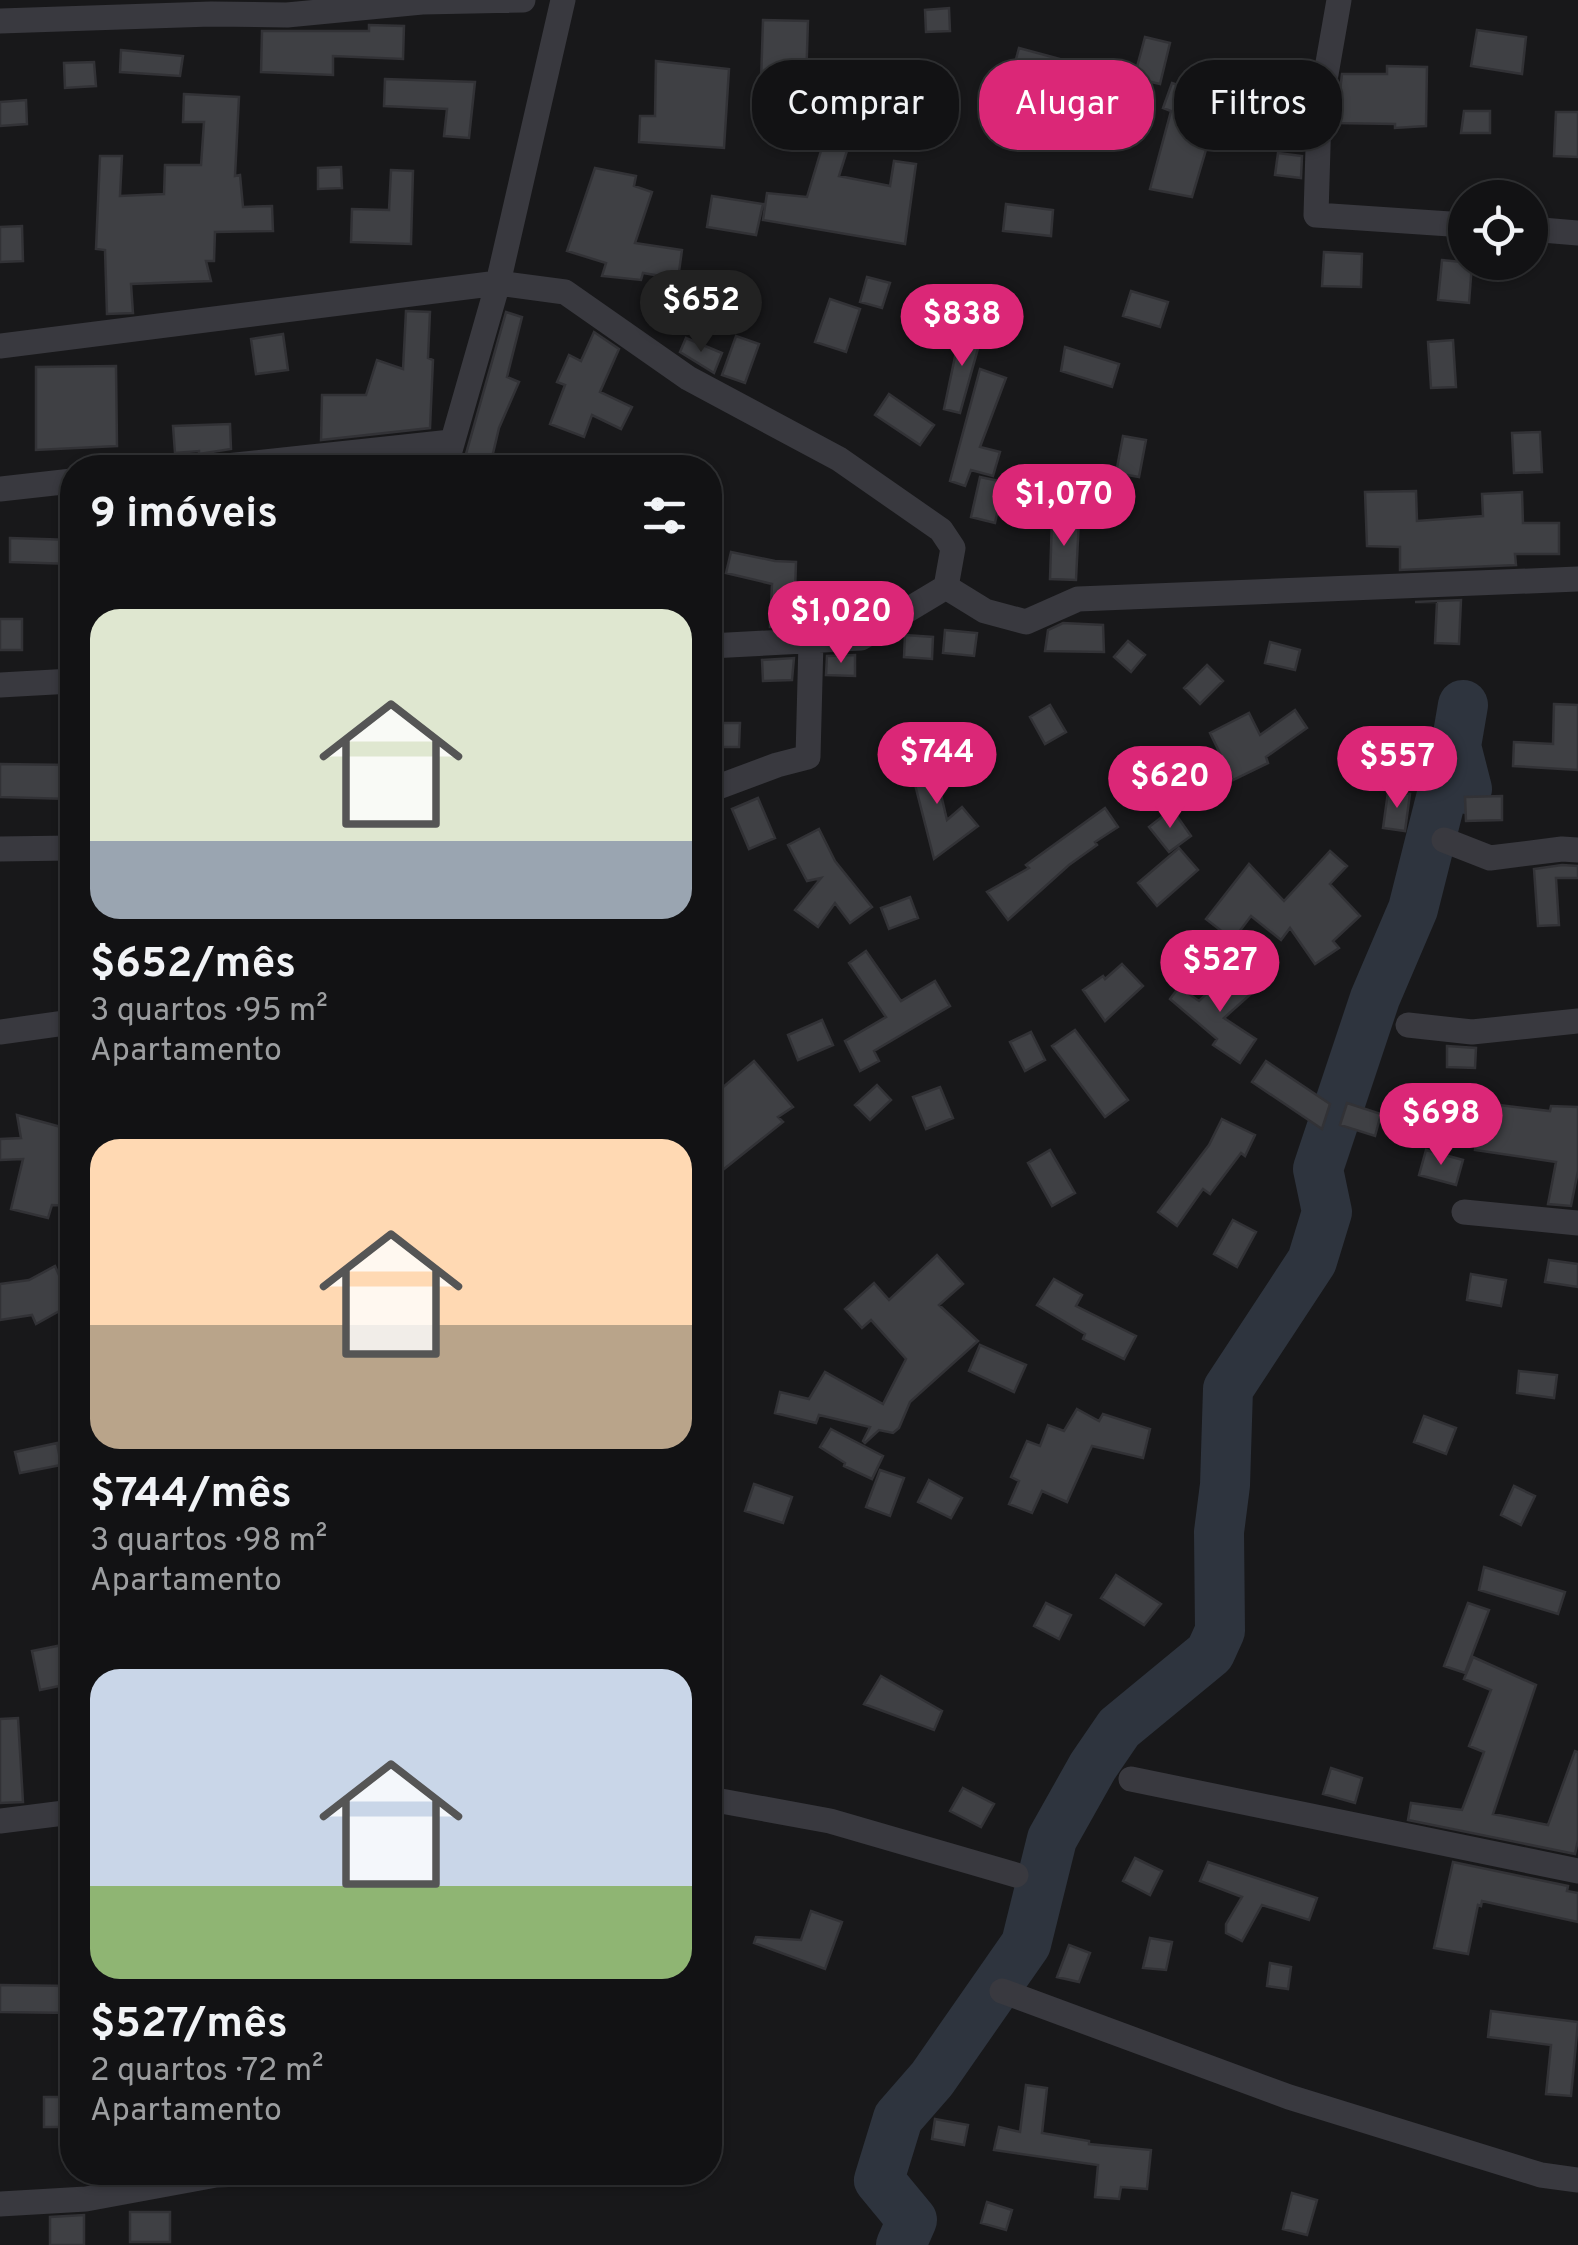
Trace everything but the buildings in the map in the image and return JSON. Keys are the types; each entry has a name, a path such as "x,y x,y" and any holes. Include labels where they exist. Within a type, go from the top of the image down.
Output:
{"street":[{"path":"0,22 211,7 287,15 422,2 523,0"},
{"path":"448,455 498,283 563,0"},
{"path":"1339,0 1319,114 1316,215 1448,224"},
{"path":"1548,230 1578,232"},
{"path":"0,346 498,283 565,292 688,378 839,459 941,530 954,548 946,587 862,638 722,645"},
{"path":"0,489 60,482"},
{"path":"946,587 985,611 1026,622 1078,599 1578,579"},
{"path":"722,785 777,764 808,757 811,641"},
{"path":"0,685 60,682"},
{"path":"1444,840 1490,858 1578,850"},
{"path":"0,849 60,848"},
{"path":"1408,1025 1472,1032 1578,1021"},
{"path":"0,1032 60,1024"},
{"path":"1464,1212 1578,1223"},
{"path":"1131,1779 1578,1871"},
{"path":"722,1801 830,1821 1016,1875"},
{"path":"0,1821 60,1814"},
{"path":"1002,1991 1289,2097 1541,2176 1578,2180"},
{"path":"0,2204 86,2200 167,2185"}],"waterway":[{"path":"901,2245 912,2220 879,2180 898,2118 932,2079 1026,1944 1052,1839 1093,1766 1119,1728 1210,1653 1220,1631 1219,1532 1225,1485 1228,1389 1312,1261 1327,1212 1318,1169 1375,998 1413,909 1444,786 1467,789 1456,746 1463,705"}]}
